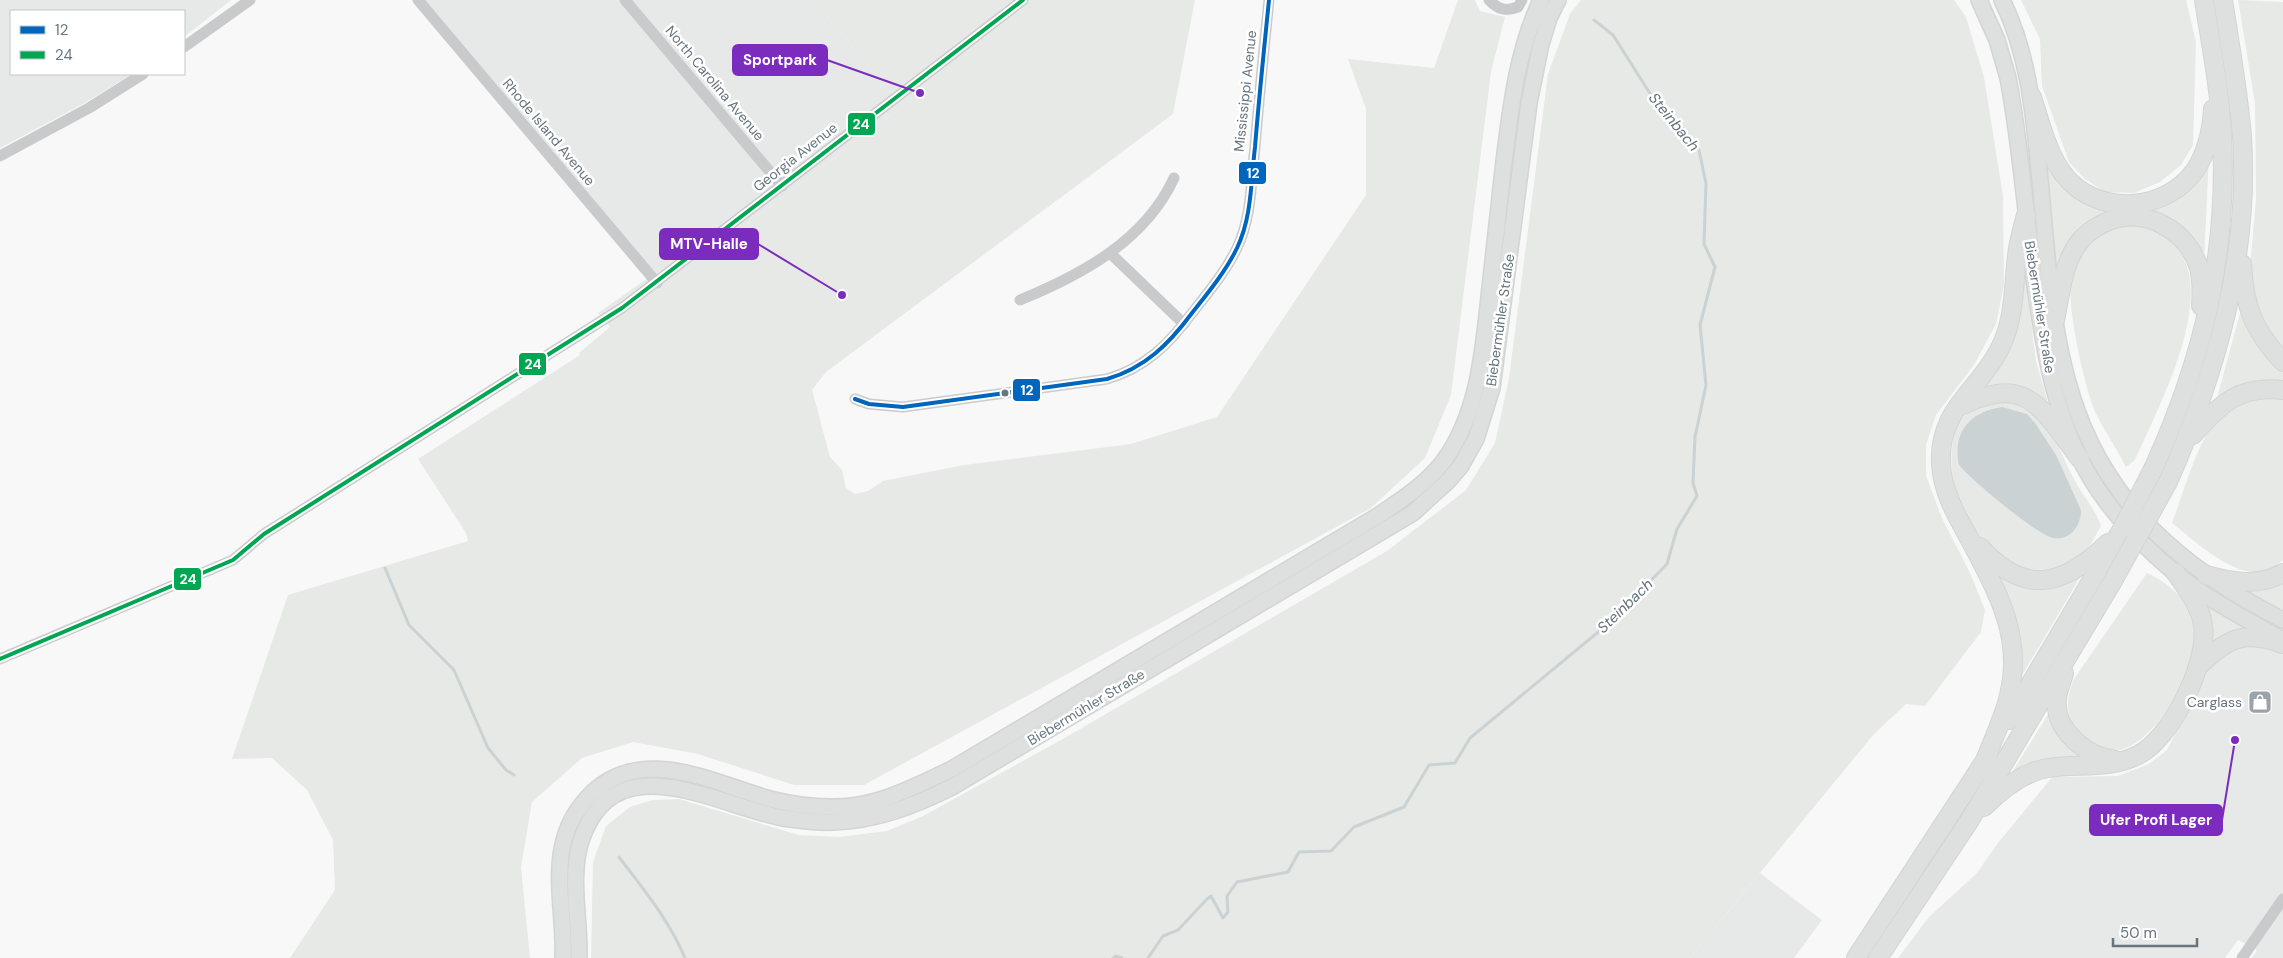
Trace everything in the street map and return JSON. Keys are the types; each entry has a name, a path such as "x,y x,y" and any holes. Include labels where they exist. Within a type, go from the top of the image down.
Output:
{"highway":[{"path":"1856,958 1983,766 2098,561 2122,529 2154,467 2179,410 2198,351 2215,276 2224,194 2222,135 2216,73 2204,0"},
{"path":"1878,958 1968,823 2114,579 2168,482 2184,445 2217,354 2235,271 2240,220 2242,136 2223,0"},
{"path":"2032,97 2051,151 2063,173 2077,187 2098,200 2123,205 2146,203 2167,195 2185,183 2199,164 2208,141 2216,73"},
{"path":"1983,766 2009,696 2013,644 2003,604 1950,502 1941,464 1944,433 1957,408 2000,348 2005,334 2013,307 2018,249 2026,215"},
{"path":"2055,320 2067,260 2081,239 2107,222 2122,217 2140,217 2160,223 2176,233 2188,247 2198,266 2202,286 2198,351"},
{"path":"2240,220 2243,277 2251,318 2270,348 2283,362"},
{"path":"2184,445 2224,403 2251,390 2269,388 2283,390"},
{"path":"1957,408 1995,392 2012,392 2037,406 2052,421 2080,459"},
{"path":"1964,530 2001,569 2019,578 2042,580 2060,576 2083,565 2098,561"},
{"path":"1968,823 1992,798 2012,783 2033,772 2048,768 2103,765 2121,761 2137,756 2158,740 2168,727 2200,665 2204,646 2203,623 2194,601 2175,572"},
{"path":"2206,575 2231,582 2251,582 2275,578 2283,573"},
{"path":"2200,665 2220,646 2241,638 2255,636 2283,644"},
{"path":"2071,649 2057,700 2059,716 2073,739 2088,751 2107,759 2121,761"}],"main road":[{"path":"563,958 560,873 564,840 570,820 580,804 603,783 633,770 660,768 687,773 771,799 801,805 854,806 895,796 952,769 1376,517 1418,488 1443,462 1451,449 1472,401 1485,334 1514,90 1526,36 1541,0"},
{"name":"Biebermühler Straße","path":"579,958 576,881 580,845 593,816 612,797 638,786 665,785 699,792 783,818 832,822 873,818 918,804 952,787 1413,513 1456,473 1478,433 1493,379 1510,240 1534,73 1549,18 1558,0"},
{"name":"Biebermühler Straße","path":"2002,0 2018,38 2032,97 2047,258 2055,320 2071,395 2098,461 2129,506 2150,529 2206,575 2283,620"},
{"name":"Biebermühler Straße","path":"1981,3 1998,40 2008,78 2043,343 2050,376 2063,418 2080,459 2112,509 2132,532 2175,572 2234,612 2283,640"}],"street":[{"path":"185,46 250,0"},
{"name":"Rhode Island Avenue","path":"418,0 657,283"},
{"name":"North Carolina Avenue","path":"625,0 782,186"},
{"name":"Georgia Avenue","path":"0,659 233,560 264,534 622,308 657,283 903,90 1023,0"},
{"name":"Mississippi Avenue","path":"855,399 874,405 902,407 1107,379 1120,375 1146,362 1170,341 1226,266 1237,248 1244,230 1250,189 1269,0"},
{"path":"1489,0 1502,10 1510,10 1518,7 1522,0"},
{"path":"0,156 89,108 141,75"},
{"path":"1020,300 1065,280 1110,253 1150,217 1168,191 1174,178"},
{"path":"1110,253 1184,324"},
{"path":"2242,958 2283,899"}],"shaded area":[{"path":"0,0 231,0 185,36 185,10 10,10 10,75 130,75 83,104 0,148"},
{"path":"421,0 814,0 890,92 906,104 659,291"},
{"path":"814,0 1195,0 1173,114 826,372 812,390 830,457 842,470 846,488 855,494 868,491 883,481 964,465 1131,444 1217,417 1366,195 1366,109 1348,59 1434,68 1458,0 1475,0 1480,11 1505,17 1491,72 1451,395 1425,458 1371,508 864,785 794,785 698,754 633,742 582,758 532,802 521,867 530,958 290,958 335,890 333,840 307,790 272,758 232,759 288,595 468,541 466,533 418,459 580,355 579,353 610,327 598,313 648,278 659,291 906,104 890,92"},
{"path":"1581,0 1954,0 1966,17 1984,77 2003,196 2004,285 1996,324 1974,365 1936,415 1926,445 1926,476 1942,518 1971,575 1985,610 1981,632 1925,706 1906,704 1874,734 1690,958 591,958 593,862 606,826 630,807 653,800 679,799 799,835 839,837 887,831 923,816 1061,740 1387,551 1466,490 1495,443 1509,378 1548,74 1570,14"},
{"path":"2021,0 2186,0 2196,42 2193,145 2181,165 2160,182 2134,193 2105,192 2085,179 2069,162 2042,86 2040,39"},
{"path":"2238,0 2283,2 2283,352 2269,338 2254,307 2249,278 2256,199 2255,103"},
{"path":"2209,155 2204,262 2146,212 2070,244 2056,264 2045,156 2054,174 2136,209"},
{"path":"2126,224 2163,236 2184,258 2191,288 2188,324 2177,361 2163,398 2135,460 2126,467 2096,414 2091,401 2072,316 2070,277 2073,264 2089,243 2102,233"},
{"path":"2022,274 2025,275 2036,361 2049,406 2021,391 2005,386 1974,391"},
{"path":"2240,313 2250,335 2283,369 2283,382 2257,382 2217,398"},
{"path":"2265,395 2283,397 2283,560 2272,568 2258,572 2245,571 2231,566 2205,549 2172,523 2196,457 2215,422 2231,408"},
{"path":"2008,401 2033,413 2048,429 2101,526 2089,547 2078,559 2070,564 2047,571 2024,572 2004,561 1991,549 1978,535 1968,519 1955,485 1952,450 1958,424 1968,413 1980,407"},
{"path":"2002,407 2027,414 2056,455 2081,510 2077,526 2074,531 2065,537 2053,538 2033,527 1989,493 1959,465 1958,443 1961,433 1966,426 1972,419 1981,414"},
{"path":"1994,570 2019,583 2038,589 2057,586 2082,574 2021,677 2020,638 2011,605"},
{"path":"2147,573 2162,581 2177,593 2193,615 2196,623 2196,644 2189,670 2176,697 2159,721 2140,740 2119,750 2098,749 2078,732 2074,726 2069,713 2069,693 2074,679"},
{"path":"2283,581 2283,610 2242,588"},
{"path":"2242,588 2283,610 2283,958 2252,958 2257,950 2238,940 2225,958 1898,958 1929,917 1976,874 1998,843 2052,777 2118,776 2149,764 2167,750 2207,671 2218,658 2209,645 2229,634 2227,615"},
{"path":"2201,599 2254,632 2229,634 2209,645"},
{"path":"2053,706 2090,759 2056,758 2013,771"},
{"path":"1760,873 1822,920 1794,958 1690,958"}],"waterway":[{"name":"Steinbach","path":"1148,958 1163,936 1178,930 1211,896 1223,918 1228,912 1227,896 1237,882 1288,872 1299,852 1331,851 1354,827 1404,807 1429,765 1455,763 1470,738 1608,624 1667,564 1677,529 1697,496 1693,483 1695,437 1706,385 1700,325 1715,267 1704,244 1706,184 1699,150 1681,126 1663,114 1613,35 1594,20"},
{"path":"385,568 409,625 454,670 488,748 506,770 514,775"},
{"path":"619,857 664,918 685,958"},
{"name":"Steinbach","path":"1113,958 1116,956 1122,958"}],"transit line":[{"name":"24","path":"0,659 233,560 264,534 622,308 1023,0"},
{"name":"12","path":"855,399 869,404 903,407 1107,379 1145,361 1165,345 1228,265 1246,224 1269,0"}],"place":[{"name":"Sportpark","path":"920,93"},
{"name":"MTV-Halle","path":"842,295"},
{"name":"Carglass","path":"2260,702"},
{"name":"Ufer Profi Lager","path":"2235,740"}]}
